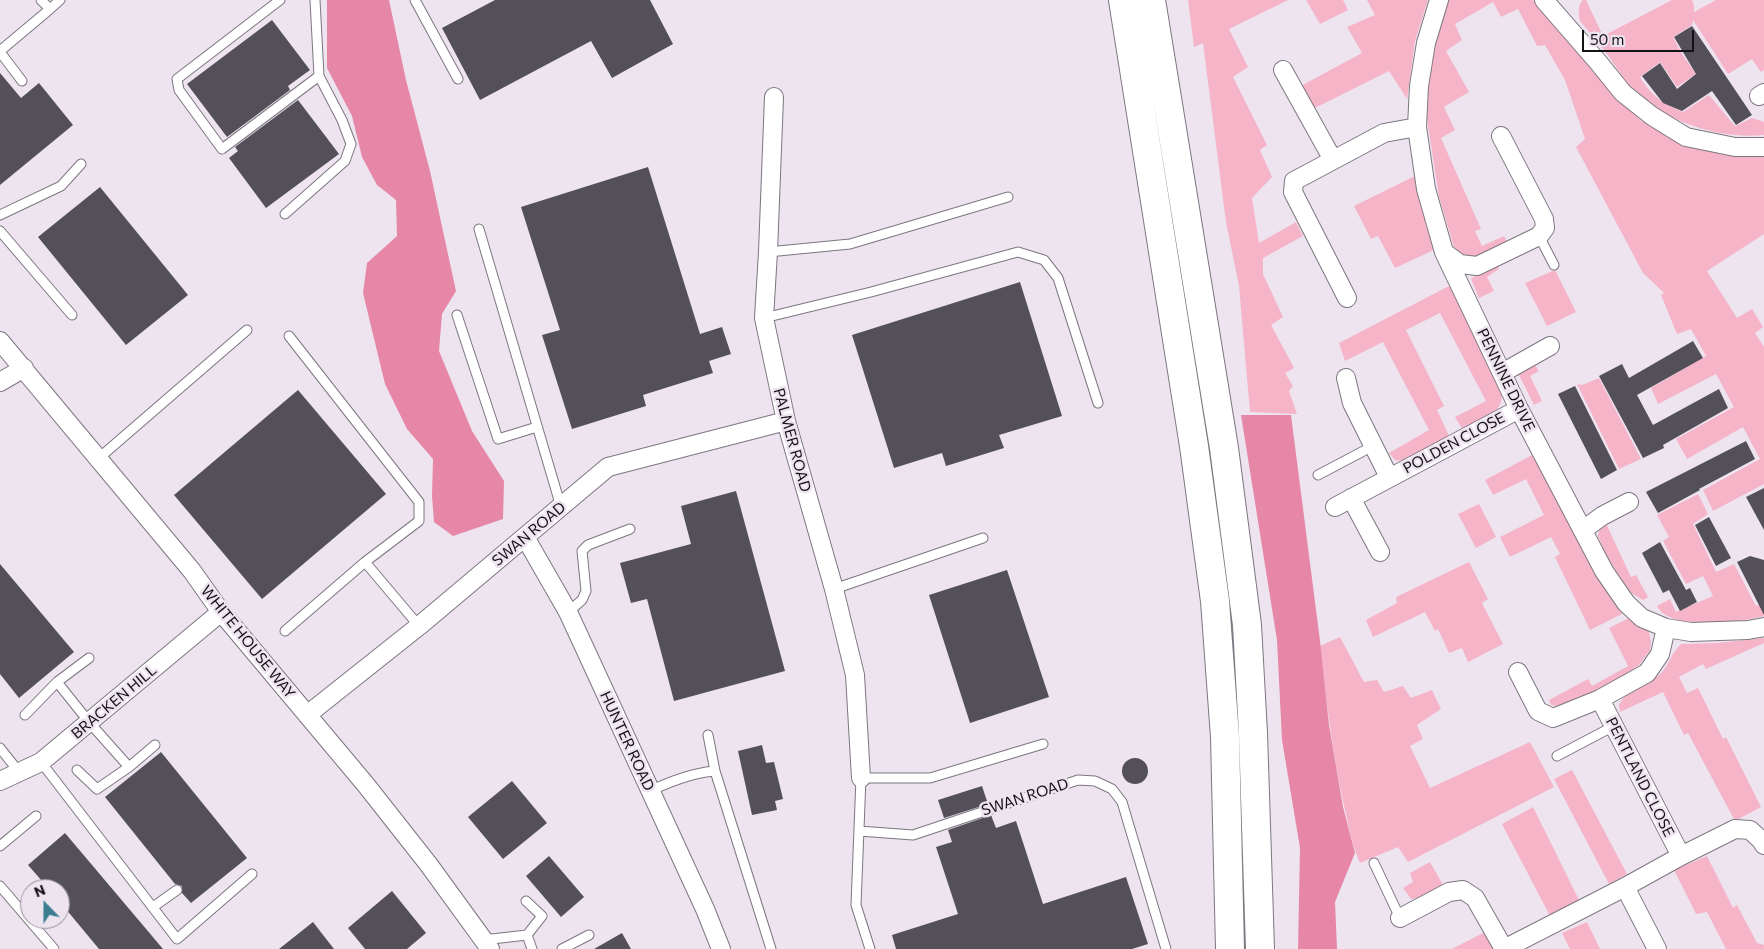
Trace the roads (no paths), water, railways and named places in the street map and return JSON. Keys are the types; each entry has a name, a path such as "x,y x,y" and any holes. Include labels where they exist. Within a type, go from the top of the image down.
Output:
{"highway":[{"path":"1123,0 1194,446 1215,601 1225,737 1230,949"},
{"path":"1151,0 1224,448 1247,625 1253,733 1260,949"}],"street":[{"name":"PENNINE DRIVE","path":"1439,0 1426,43 1419,86 1417,127 1426,190 1444,252 1519,408 1604,571 1626,603 1642,618 1666,628 1691,632 1720,632 1764,627"},
{"path":"1553,3 1623,93 1652,116 1686,137 1734,147 1764,147"},
{"path":"1283,70 1333,160"},
{"name":"PALMER ROAD","path":"774,97 764,318 786,421 834,588 855,675 861,778"},
{"path":"1348,298 1293,192 1294,181 1384,133 1417,127"},
{"path":"1444,252 1460,264 1477,266 1539,236 1545,228 1544,219 1501,136"},
{"name":"WHITE HOUSE WAY","path":"0,341 192,571 221,612 372,792 429,865 486,944"},
{"path":"1502,372 1550,346"},
{"path":"0,382 24,368"},
{"name":"POLDEN CLOSE","path":"1346,378 1352,403 1390,477"},
{"name":"POLDEN CLOSE","path":"1334,507 1519,408"},
{"name":"SWAN ROAD","path":"307,715 418,626 608,467 786,421"},
{"path":"1352,498 1380,552"},
{"path":"1583,530 1602,516 1629,502"},
{"name":"HUNTER ROAD","path":"525,537 568,612 722,949"},
{"name":"BRACKEN HILL","path":"0,781 41,762 221,612"},
{"name":"PENTLAND CLOSE","path":"1518,672 1538,711 1553,718 1600,699 1647,673 1660,654 1666,628"},
{"name":"PENTLAND CLOSE","path":"1600,699 1681,856"},
{"path":"1400,918 1449,892 1464,890 1475,898 1504,949 1735,829 1750,830 1764,845"},
{"path":"1625,887 1657,949"}],"lane":[{"path":"42,0 50,9"},
{"path":"22,81 0,52 60,0"},
{"path":"280,0 177,79 179,90 222,149 319,76"},
{"path":"285,214 345,161 351,144 342,120 319,76 315,0"},
{"path":"414,0 458,79"},
{"path":"0,215 61,186 81,164"},
{"path":"768,252 850,244 1008,197"},
{"path":"479,229 561,507"},
{"path":"0,231 72,315"},
{"path":"1539,236 1554,265"},
{"path":"764,318 871,292 1018,252 1044,260 1058,278 1098,403"},
{"path":"457,315 498,439 537,427"},
{"path":"99,458 246,330"},
{"path":"284,631 365,562 420,520 420,502 289,336"},
{"path":"1318,475 1373,446"},
{"path":"568,612 582,600 586,591 582,552 588,545 630,529"},
{"path":"834,588 983,538"},
{"path":"365,562 418,626"},
{"path":"25,715 57,682 89,658"},
{"path":"57,682 129,768"},
{"path":"1557,756 1614,726"},
{"path":"708,735 715,771 771,949"},
{"path":"870,949 856,905 861,778 930,778 1044,744"},
{"path":"77,770 97,789 129,768 155,745"},
{"path":"0,748 19,772"},
{"path":"41,762 177,938 252,874"},
{"path":"650,791 700,772 715,771"},
{"name":"SWAN ROAD","path":"859,832 912,835 1078,780 1094,781 1112,789 1122,802 1166,949"},
{"path":"0,846 36,816"},
{"path":"1374,863 1400,918"},
{"path":"0,886 54,949"},
{"path":"152,907 177,890"},
{"path":"486,944 527,935 542,916 526,901"},
{"path":"527,935 532,949"},
{"path":"562,949 589,935"}]}
